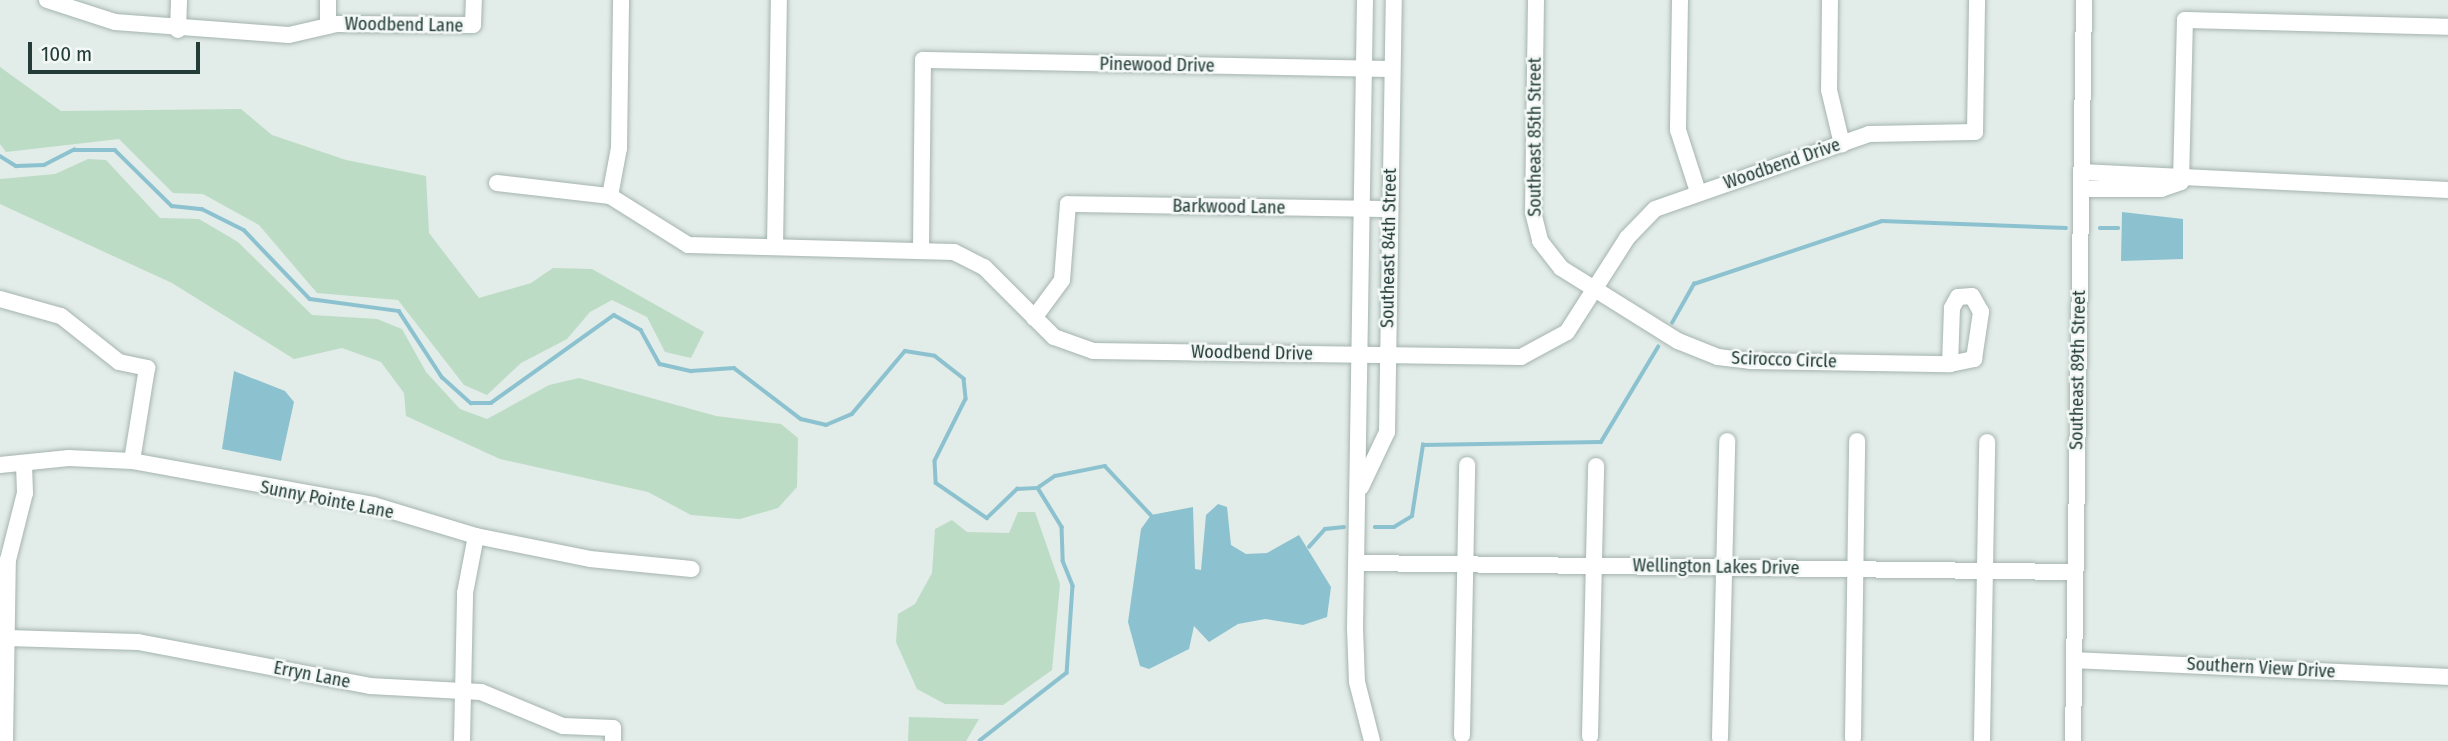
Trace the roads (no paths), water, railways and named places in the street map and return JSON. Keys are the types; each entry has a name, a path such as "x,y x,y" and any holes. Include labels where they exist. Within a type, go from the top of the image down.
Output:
{"street":[{"name":"Woodbend Lane","path":"47,0 116,22 178,30 289,35 328,26 473,25 474,0"},
{"path":"178,30 179,0"},
{"path":"328,0 328,26"},
{"path":"610,196 619,148 621,0"},
{"path":"775,247 779,0"},
{"name":"Southeast 84th Street","path":"1365,0 1357,681 1372,741"},
{"name":"Southeast 84th Street","path":"1360,490 1387,432 1394,0"},
{"name":"Southeast 85th Street","path":"1536,0 1534,221 1552,260 1595,289"},
{"path":"1680,0 1678,130 1698,192"},
{"path":"1829,0 1829,90 1842,144"},
{"name":"Woodbend Drive","path":"497,183 610,196 637,208 679,243 921,249 975,261 1054,337 1093,351 1531,355 1558,341 1646,215 1698,192 1888,131 1975,132 1977,0"},
{"name":"Southeast 89th Street","path":"2073,741 2084,0"},
{"path":"2181,182 2185,20 2448,27"},
{"name":"Pinewood Drive","path":"921,249 923,60 1392,69"},
{"path":"2081,181 2161,174 2181,182 2448,190"},
{"name":"Barkwood Lane","path":"1034,318 1062,280 1068,204 1390,209"},
{"name":"Scirocco Circle","path":"1595,289 1674,339 1718,357 1950,364"},
{"path":"0,299 61,316 119,362 147,368 132,461"},
{"path":"1853,738 1853,569 1857,440"},
{"path":"1720,738 1727,441"},
{"path":"1982,740 1982,570 1987,442"},
{"name":"Sunny Pointe Lane","path":"0,465 132,461 373,505 476,536 622,565 692,569"},
{"path":"5,741 9,546 25,493 24,464"},
{"path":"1462,735 1467,465"},
{"path":"1590,736 1596,466"},
{"path":"462,741 465,593 476,536"},
{"name":"Wellington Lakes Drive","path":"1358,563 2074,572"},
{"name":"Erryn Lane","path":"7,638 138,642 370,686 463,690 491,694 563,726 613,735"},
{"name":"Southern View Drive","path":"2074,660 2448,677"}],"water":[{"path":"2122,212 2183,219 2183,259 2121,261"},
{"path":"234,371 285,391 294,402 281,461 222,449"},
{"path":"1218,504 1227,507 1231,545 1246,554 1267,553 1299,535 1331,587 1327,617 1303,625 1265,619 1238,624 1209,642 1194,626 1189,649 1149,669 1140,666 1128,622 1141,529 1151,515 1193,507 1195,569 1201,570 1206,515"}],"waterway":[{"path":"0,156 16,166 44,165 74,150 115,150 172,206 202,209 244,230 310,299 399,311 442,377 471,403 491,403 614,315 641,330 660,364 691,371 734,368 801,419 826,425 852,414 905,351 935,356 964,379 966,399 935,461 936,483 987,518 1017,489 1038,488 1062,527 1063,561 1073,586 1067,673 980,741"},
{"path":"1672,323 1694,284 1882,221 2066,228"},
{"path":"2100,228 2118,228"},
{"path":"1375,527 1394,527 1412,516 1423,445 1601,442 1658,347"},
{"path":"1039,487 1055,476 1105,466 1151,515"},
{"path":"1309,547 1325,529 1344,527"}]}
